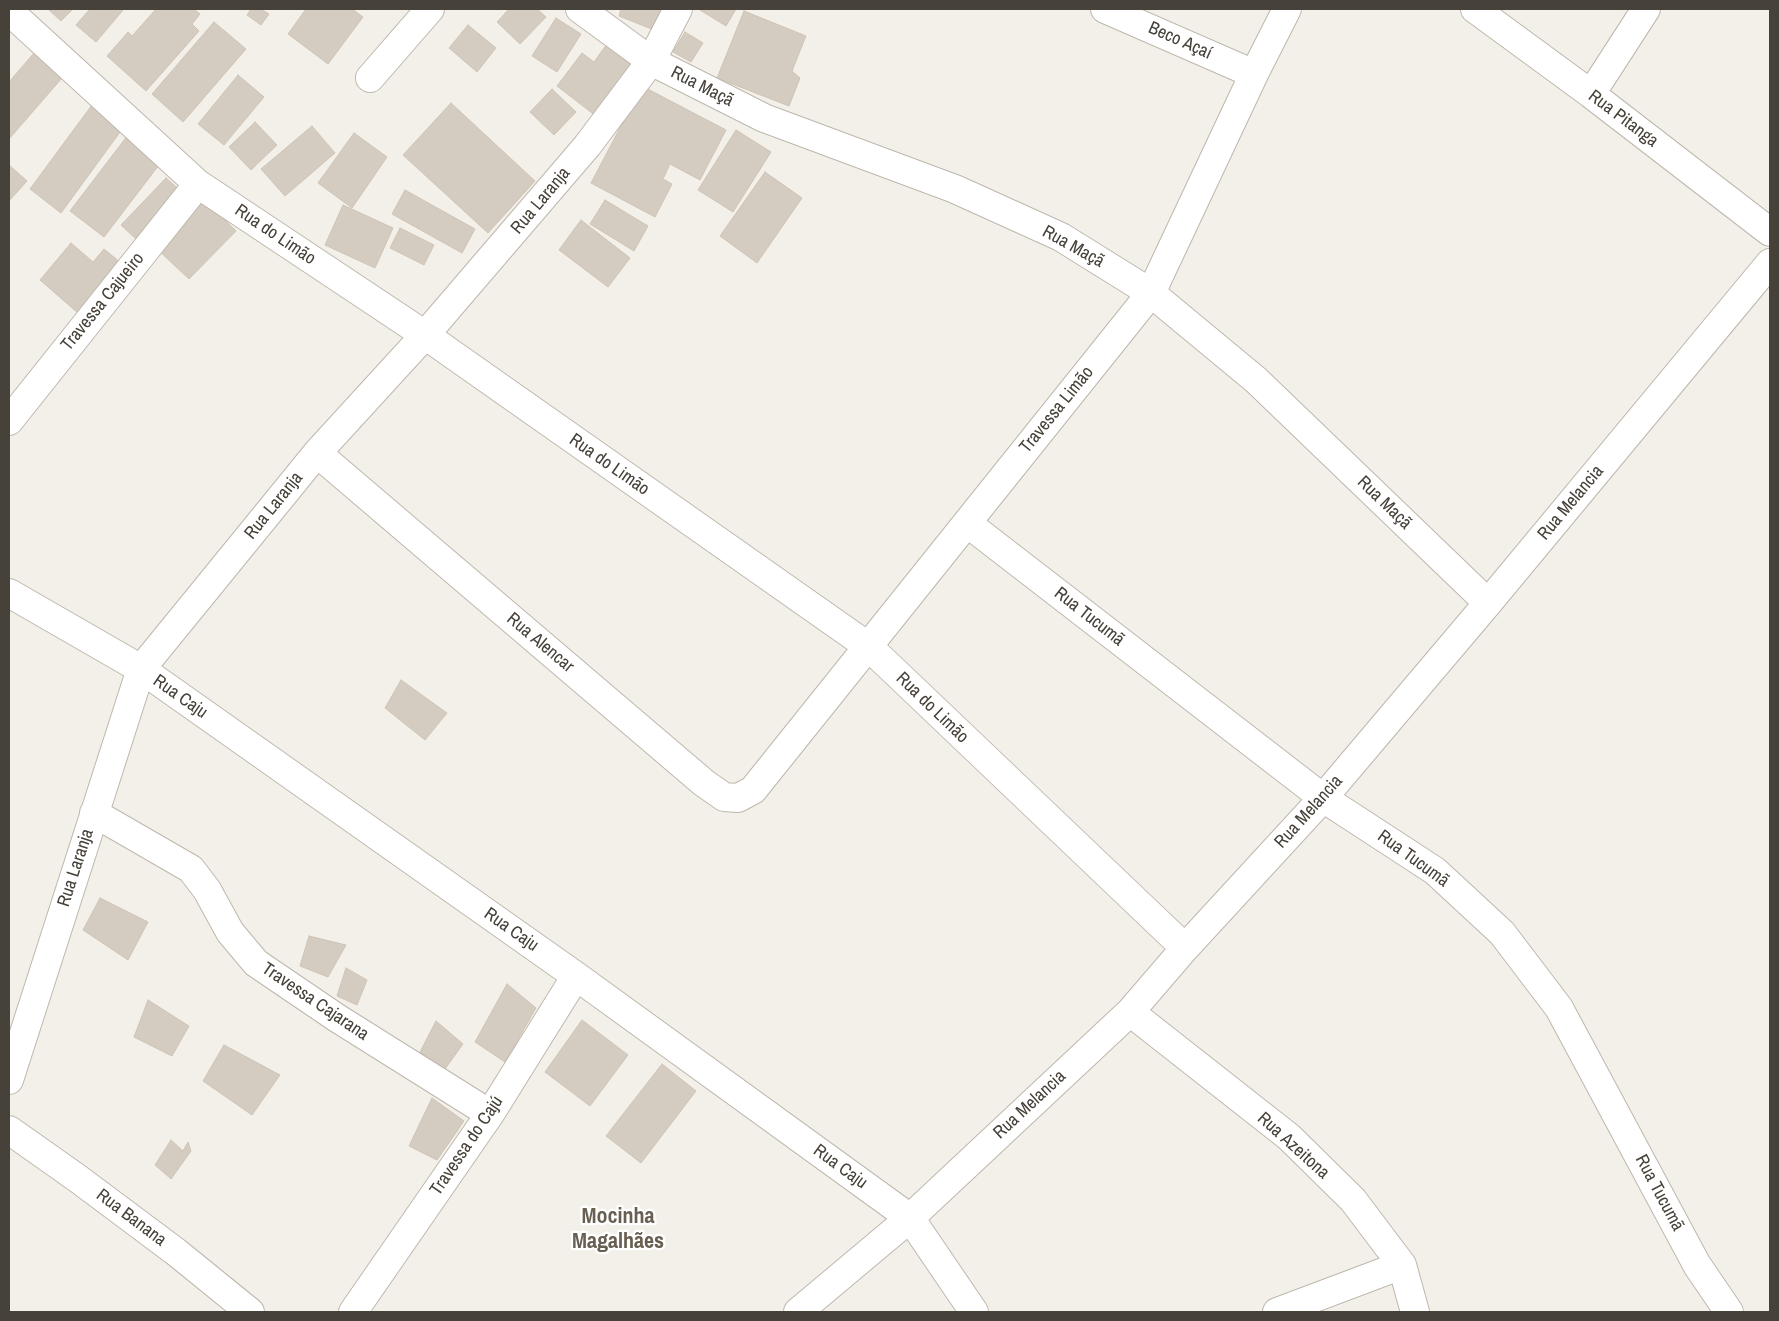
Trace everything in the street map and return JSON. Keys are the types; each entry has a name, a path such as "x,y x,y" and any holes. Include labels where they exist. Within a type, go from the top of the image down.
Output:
{"street":[{"path":"370,78 430,9"},
{"name":"Rua Maçã","path":"580,9 652,61 764,118 955,189 1061,237 1151,293 1256,380 1488,603"},
{"name":"Rua Laranja","path":"9,1080 141,669 317,453 425,335 587,146 652,61 678,9"},
{"name":"Beco Açaí","path":"1105,9 1254,74"},
{"name":"Travessa Limão","path":"766,773 869,647 1151,293 1254,74 1287,9"},
{"name":"Rua Pitanga","path":"1475,9 1590,94 1770,232"},
{"path":"1590,94 1646,9"},
{"name":"Rua do Limão","path":"9,11 198,184 425,335 869,647 1185,948"},
{"name":"Travessa Cajueiro","path":"9,421 198,184"},
{"name":"Rua Melancia","path":"798,1312 910,1218 1130,1012 1185,948 1323,798 1765,279"},
{"name":"Rua Alencar","path":"317,453 704,783 724,797 738,798 753,790 766,773"},
{"name":"Rua Tucumã","path":"967,523 1323,798 1436,871 1502,932 1559,1008 1698,1265 1729,1312"},
{"name":"Rua Caju","path":"9,593 141,669 576,976 910,1218 974,1312"},
{"name":"Travessa Cajarana","path":"94,813 191,869 207,890 230,932 256,963 337,1018 490,1114"},
{"name":"Travessa do Cajú","path":"353,1312 490,1114 576,976"},
{"name":"Rua Azeitona","path":"1130,1012 1288,1137 1353,1200 1402,1265 1415,1312"},
{"name":"Rua Banana","path":"9,1130 176,1252 250,1312"},
{"path":"1277,1312 1402,1265"}],"building":[{"path":"48,9 73,9 61,21"},
{"path":"90,9 124,9 96,42 76,25"},
{"path":"156,9 194,9 200,14 192,24 199,31 146,91 107,56 128,32 132,36"},
{"path":"251,9 261,9 269,14 261,25 247,15"},
{"path":"306,9 352,9 363,17 328,64 288,34"},
{"path":"509,9 537,9 546,17 520,44 497,22"},
{"path":"621,9 663,9 654,30 619,16"},
{"path":"700,9 736,9 726,26"},
{"path":"744,11 806,36 792,71 800,78 789,106 717,78"},
{"path":"556,18 581,34 557,72 532,56"},
{"path":"214,22 246,49 183,122 152,94"},
{"path":"468,25 496,48 477,72 449,48"},
{"path":"685,32 703,43 691,62 673,52"},
{"path":"607,44 634,65 596,116 557,86 582,53 594,62"},
{"path":"34,53 62,78 9,139 9,82"},
{"path":"238,75 264,97 224,145 198,124"},
{"path":"642,86 726,130 700,180 670,164 663,179 672,184 655,217 591,183"},
{"path":"552,89 576,112 554,135 530,112"},
{"path":"451,103 535,181 488,233 403,155"},
{"path":"92,105 123,128 61,213 30,189"},
{"path":"255,122 277,145 251,170 229,147"},
{"path":"312,126 335,153 285,196 261,169"},
{"path":"736,130 771,152 733,212 698,190"},
{"path":"354,133 387,157 352,208 318,183"},
{"path":"128,135 162,161 104,237 70,211"},
{"path":"9,165 27,181 9,201"},
{"path":"765,172 802,198 757,263 720,236"},
{"path":"166,178 182,192 137,240 121,225"},
{"path":"405,190 475,229 462,253 392,214"},
{"path":"204,199 236,231 189,279 156,248"},
{"path":"605,200 648,226 634,251 590,224"},
{"path":"343,205 393,228 375,268 325,245"},
{"path":"581,220 630,258 608,287 559,250"},
{"path":"400,228 434,245 424,265 390,248"},
{"path":"71,243 93,262 104,249 121,263 78,313 40,280"},
{"path":"401,680 447,713 425,740 385,708"},
{"path":"100,898 148,922 128,960 83,930"},
{"path":"309,936 346,945 328,977 300,966"},
{"path":"346,968 367,980 357,1005 337,996"},
{"path":"507,984 536,1008 505,1062 475,1042"},
{"path":"148,1000 189,1026 172,1056 134,1037"},
{"path":"582,1020 628,1055 590,1106 545,1072"},
{"path":"436,1021 463,1044 445,1069 419,1054"},
{"path":"224,1045 280,1075 252,1115 203,1081"},
{"path":"662,1064 696,1091 641,1163 606,1136"},
{"path":"432,1098 464,1121 437,1160 409,1146"},
{"path":"171,1140 183,1151 188,1142 191,1151 171,1179 155,1165"}],"district":[{"name":"Mocinha Magalhães","path":"618,1230"}]}
